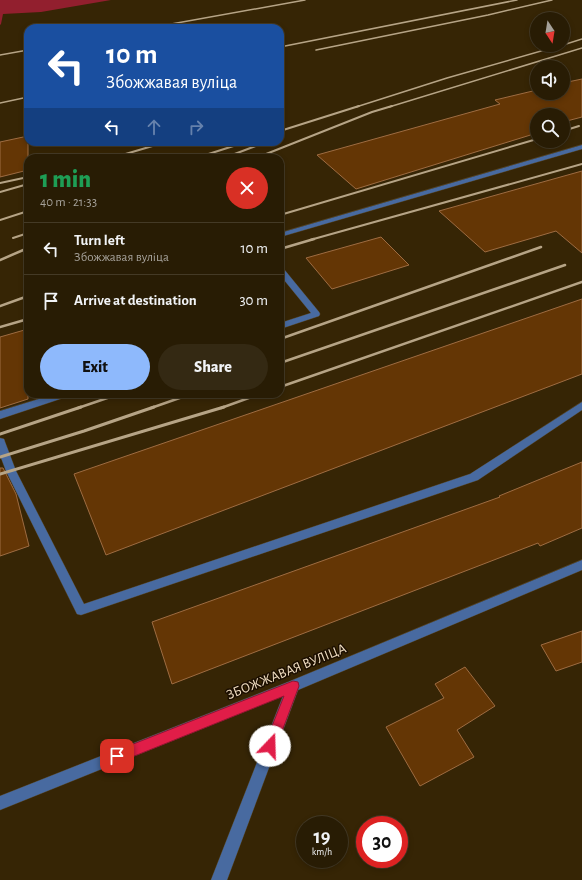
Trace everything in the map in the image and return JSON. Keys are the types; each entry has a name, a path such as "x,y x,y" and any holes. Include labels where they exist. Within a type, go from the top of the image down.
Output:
{"street":[{"path":"284,234 582,147"},
{"path":"284,275 316,314 284,325"},
{"path":"0,415 53,398"},
{"path":"0,442 11,471 81,610 474,477 582,405"},
{"name":"ЗБОЖЖАВАЯ ВУЛІЦА","path":"0,803 293,686 582,565"},
{"path":"219,880 293,686"}],"shaded area":[{"path":"0,0 111,0 41,12 3,14 0,25"}],"building":[{"path":"582,79 582,117 570,120 570,108 530,108 530,135 356,189 317,155 500,104 495,100 530,92 530,100 570,100 570,82"},
{"path":"24,137 24,146 28,146 28,154 24,154 24,171 0,177 0,142"},
{"path":"582,171 582,253 556,231 485,252 439,211"},
{"path":"381,237 409,265 332,289 306,258"},
{"path":"582,299 582,374 106,555 74,474"},
{"path":"24,330 24,398 28,399 0,408 0,337"},
{"path":"582,462 582,528 540,546 538,543 172,684 152,622 500,497 499,496"},
{"path":"0,468 3,468 16,494 29,546 0,556"},
{"path":"582,631 582,662 556,671 541,645"},
{"path":"465,667 495,706 457,730 474,757 420,786 386,727 444,698 435,684"}],"railway":[{"path":"171,24 305,0"},
{"path":"284,46 517,0"},
{"path":"316,50 488,15 552,0"},
{"path":"570,43 582,39"},
{"path":"389,107 582,48"},
{"path":"0,55 24,51"},
{"path":"356,107 447,78 538,52"},
{"path":"0,103 24,98"},
{"path":"284,130 359,106"},
{"path":"266,154 372,112 392,106"},
{"path":"570,129 579,126"},
{"path":"284,214 530,141"},
{"path":"126,154 152,146"},
{"path":"208,154 234,146"},
{"path":"234,154 256,146"},
{"path":"310,240 582,164"},
{"path":"0,183 24,178"},
{"path":"0,192 24,185"},
{"path":"0,220 24,212"},
{"path":"13,238 24,234"},
{"path":"284,248 314,239"},
{"path":"284,338 541,247"},
{"path":"0,260 24,250"},
{"path":"284,362 565,265"},
{"path":"284,386 582,282"},
{"path":"0,306 24,297"},
{"path":"0,327 24,320"},
{"path":"78,408 107,398"},
{"path":"151,408 180,398"},
{"path":"223,407 249,398"},
{"path":"0,457 84,431 154,407"},
{"path":"0,474 223,407"},
{"path":"0,434 78,408"}],"route":[{"path":"117,756 293,686 270,746"}]}
